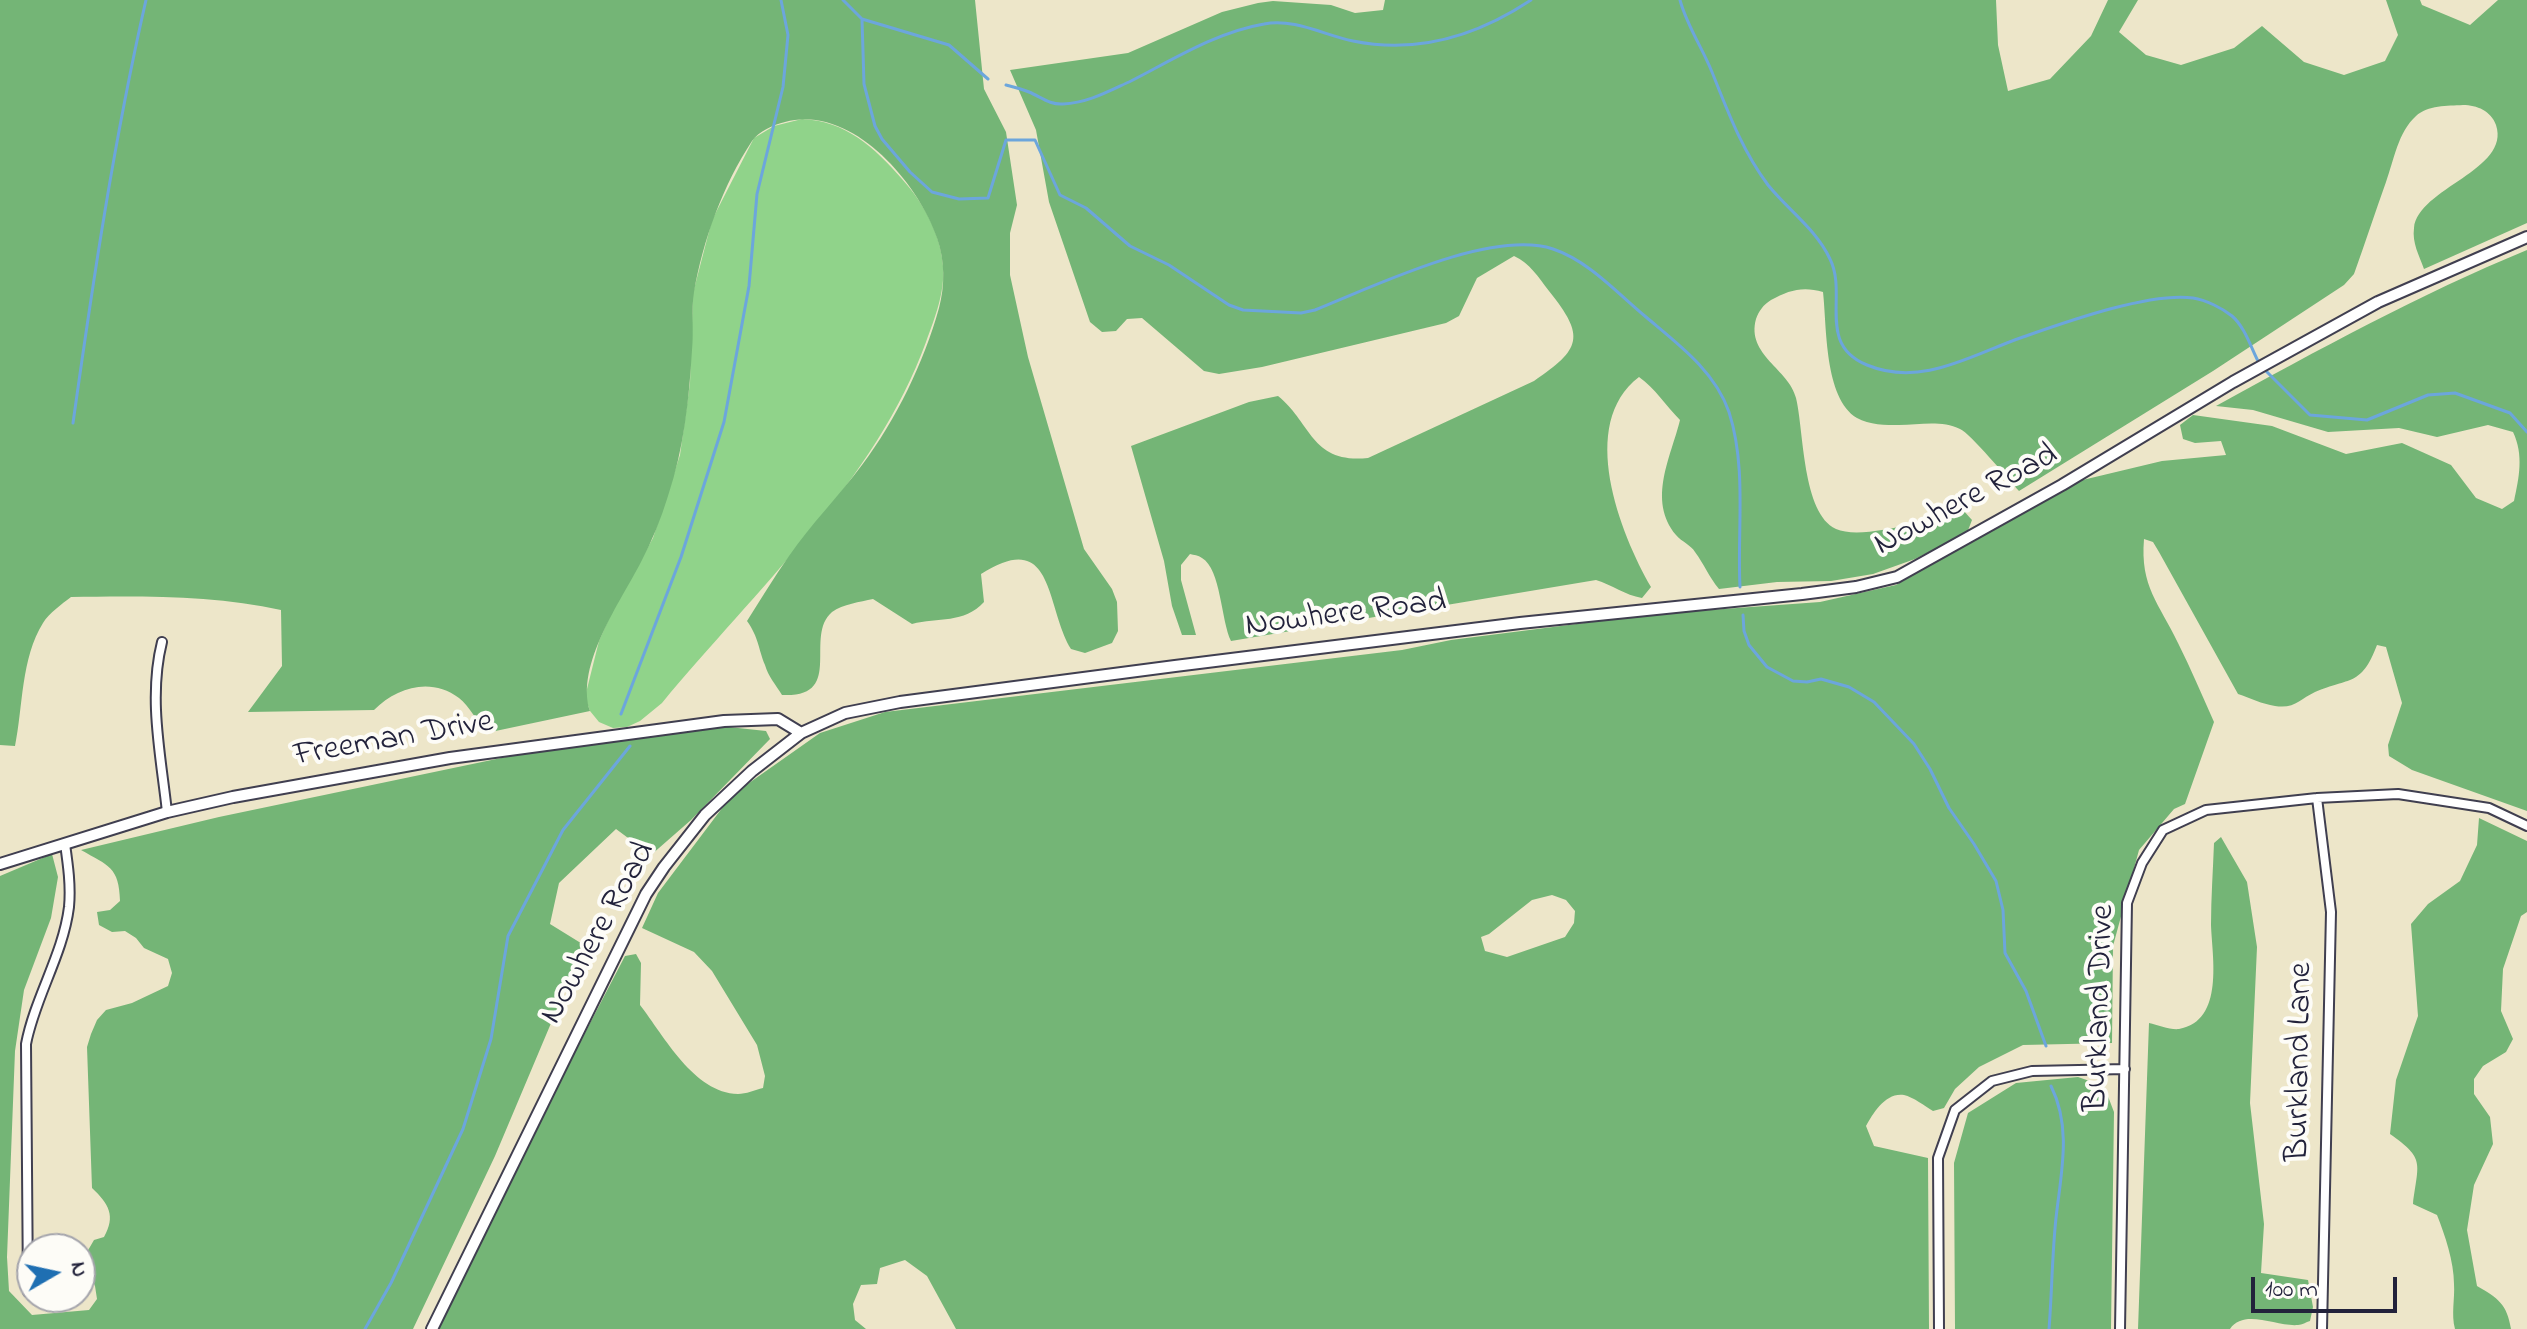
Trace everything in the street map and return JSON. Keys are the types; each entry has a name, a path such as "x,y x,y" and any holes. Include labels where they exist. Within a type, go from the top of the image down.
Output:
{"street":[{"name":"Nowhere Road","path":"432,1329 646,894 705,815 752,771 801,733 845,713 956,694 1453,631 1856,587 1897,577 2233,382 2378,302 2527,237"},
{"path":"162,642 154,694 167,812"},
{"name":"Freeman Drive","path":"0,864 167,812 450,758 602,736 767,718 785,721 801,733"},
{"name":"Burkland Drive","path":"2120,1329 2127,903 2142,863 2163,830 2206,810 2317,798 2398,794 2489,808 2527,826"},
{"name":"Burkland Lane","path":"2317,798 2331,912 2322,1329"},
{"path":"28,1233 26,1044 69,906 65,844"},
{"path":"1939,1329 1938,1158 1955,1110 1992,1081 2032,1071 2125,1069"}],"green space":[{"path":"0,0 975,0 984,89 1006,132 1017,205 1010,233 1010,275 1028,357 1084,549 1112,589 1117,602 1118,631 1112,643 1085,653 1071,649 1044,578 1035,566 1023,560 1005,562 981,574 984,602 959,617 912,624 873,599 841,607 832,612 824,623 818,677 813,687 801,693 782,695 770,677 747,621 798,544 886,429 908,390 925,349 939,308 943,282 942,255 928,216 915,194 879,152 857,136 834,125 810,120 785,122 755,137 732,176 703,253 694,292 689,387 678,460 653,538 594,654 587,693 590,711 486,733 459,698 437,688 426,687 393,695 374,710 248,712 282,666 281,610 203,599 71,597 49,616 36,637 27,667 15,746 0,745"},
{"path":"1385,0 1996,0 1998,45 2008,91 2050,79 2091,36 2108,0 2138,0 2119,32 2146,55 2181,65 2234,48 2262,26 2304,62 2344,75 2385,61 2398,35 2386,0 2420,0 2422,5 2470,25 2498,0 2527,0 2527,223 2424,269 2414,239 2419,214 2431,201 2478,167 2497,141 2494,120 2473,106 2444,106 2421,112 2401,138 2354,274 2344,285 2213,371 2019,491 1960,429 1938,424 1878,424 1857,418 1838,395 1833,379 1823,292 1809,289 1790,291 1764,306 1756,319 1755,332 1762,352 1785,378 1796,398 1806,470 1817,506 1825,520 1836,529 1863,532 1899,527 1962,509 1972,520 1967,533 1915,559 1873,574 1831,581 1777,582 1719,589 1693,550 1667,522 1662,493 1680,420 1639,377 1620,397 1610,422 1607,450 1617,509 1627,538 1651,587 1642,598 1596,580 1231,641 1213,573 1202,558 1190,554 1181,565 1181,580 1196,635 1182,635 1131,446 1249,402 1278,396 1323,448 1349,458 1368,458 1534,381 1569,351 1573,331 1561,307 1537,276 1525,262 1514,256 1477,278 1459,316 1446,323 1262,367 1219,374 1204,371 1142,318 1127,319 1116,331 1102,332 1090,322 1049,202 1036,130 1010,70 1128,53 1222,12 1258,3 1273,1 1331,5 1355,13 1383,10"},
{"path":"802,119 846,130 870,146 917,198 935,230 942,254 942,286 936,314 904,393 877,441 810,532 662,703 640,721 627,727 613,728 599,722 590,711 585,697 599,641 653,538 680,455 690,383 693,293 712,220 754,138 774,126"},
{"path":"2527,250 2527,811 2412,770 2389,756 2388,745 2402,703 2386,647 2377,645 2365,668 2353,679 2315,692 2292,705 2270,705 2238,694 2153,542 2144,539 2145,570 2152,594 2214,722 2185,804 2174,809 2139,850 2113,946 2112,1043 2023,1045 1979,1067 1955,1089 1944,1108 1933,1111 1911,1098 1897,1095 1881,1104 1866,1126 1874,1146 1928,1158 1929,1329 956,1329 927,1276 905,1260 880,1268 877,1284 861,1285 853,1304 855,1320 866,1329 437,1329 512,1173 625,956 636,954 641,963 640,1005 694,1074 722,1091 741,1094 763,1088 765,1076 757,1045 712,971 694,952 642,928 658,893 732,795 820,733 885,712 1402,650 1451,640 1655,614 1820,602 1896,585 2070,483 2162,461 2226,455 2221,441 2195,443 2183,439 2180,425 2193,415 2272,426 2346,454 2402,443 2451,465 2476,498 2502,509 2514,501 2519,475 2518,449 2513,432 2488,425 2437,437 2399,428 2328,432 2253,410 2216,406 2370,324","holes":["1552,895 1566,900 1575,911 1574,923 1565,937 1507,957 1485,951 1481,937 1532,900"]},
{"path":"710,725 766,731 770,739 691,820 651,855 616,829 559,883 550,924 584,945 495,1156 413,1329 0,1329 0,876 52,854 58,877 51,918 24,990 15,1051 7,1257 9,1291 16,1298 16,1313 96,1313 96,1239 104,1237 110,1216 103,1199 92,1188 87,1047 97,1020 106,1010 132,1003 168,986 172,973 168,959 144,948 125,931 112,932 99,925 97,912 110,910 120,901 117,881 111,869 81,850 219,817 525,753"},
{"path":"2479,818 2527,841 2527,912 2521,916 2503,969 2501,1011 2513,1039 2506,1052 2483,1066 2474,1079 2474,1094 2490,1117 2493,1144 2474,1185 2467,1230 2477,1286 2500,1303 2507,1313 2511,1329 2455,1329 2454,1276 2443,1231 2437,1215 2413,1204 2417,1163 2409,1150 2390,1134 2396,1080 2418,1016 2411,924 2428,904 2460,881 2477,845"},
{"path":"2221,837 2247,882 2257,947 2250,1103 2264,1224 2261,1273 2308,1280 2313,1307 2310,1321 2300,1325 2252,1319 2236,1323 2230,1329 2138,1329 2149,1023 2179,1029 2194,1024 2204,1014 2210,1001 2213,986 2211,925 2214,843"},
{"path":"2078,1077 2104,1086 2114,1112 2111,1329 1955,1329 1954,1163 1968,1113 2016,1083"}],"waterway":[{"path":"73,423 114,158 146,0"},
{"path":"621,714 681,557 724,422 749,286 757,194 783,87 788,35 781,0"},
{"path":"843,0 862,19 949,45 988,79"},
{"path":"1006,85 1054,103 1072,103 1090,99 1131,81 1229,33 1264,24 1286,23 1353,41 1377,44 1423,43 1468,32 1531,0"},
{"path":"1680,0 1751,158 1768,185 1810,229 1830,259 1835,273 1838,332 1842,345 1852,356 1887,371 1927,371 2084,316 2175,297 2203,301 2232,316 2244,332 2259,363"},
{"path":"862,19 864,84 875,126 910,172 932,192 959,199 988,198 1006,140 1035,140 1060,195 1086,208 1130,246 1169,265 1229,305 1243,310 1301,313 1315,310 1433,263 1498,247 1527,245 1553,249 1579,261 1683,348 1705,371 1723,397 1735,433 1738,455 1740,587"},
{"path":"2264,369 2310,415 2367,420 2428,395 2455,393 2510,413 2527,432"},
{"path":"1743,615 1749,645 1767,667 1793,681 1821,679 1849,687 1874,702 1914,744 1949,808 1996,881 2003,910 2005,953 2026,991 2046,1046"},
{"path":"365,1329 391,1283 463,1129 491,1039 508,936 563,830 630,746"},
{"path":"2049,1329 2063,1151 2061,1118 2051,1086"}]}
